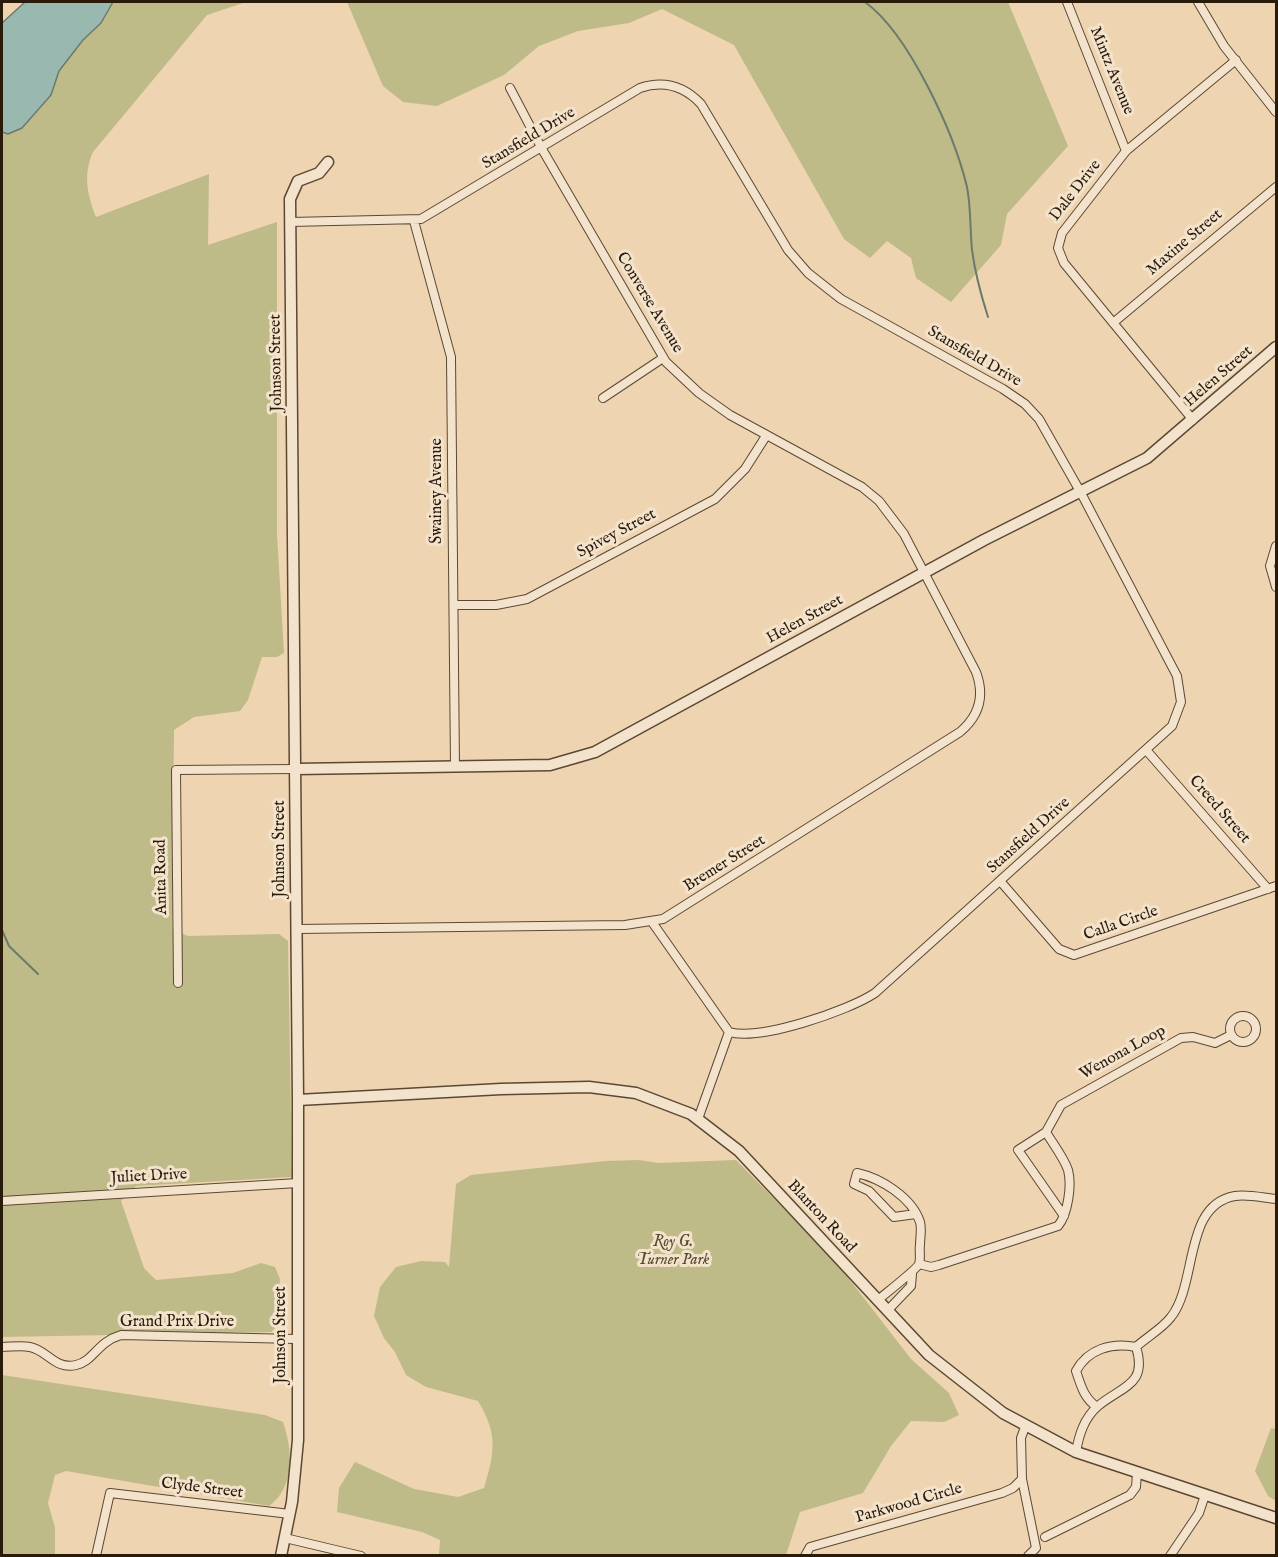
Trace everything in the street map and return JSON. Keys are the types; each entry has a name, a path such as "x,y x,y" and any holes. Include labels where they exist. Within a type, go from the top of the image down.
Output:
{"street":[{"name":"Mintz Avenue","path":"1067,2 1126,151"},
{"path":"1198,2 1212,29 1276,112"},
{"name":"Dale Drive","path":"1193,420 1064,263 1058,243 1062,233 1126,151 1236,60"},
{"name":"Stansfield Drive","path":"290,222 414,221 430,215 640,88 650,85 671,85 690,93 701,104 788,250 808,273 841,299 1025,404 1048,432 1180,686 1181,702 1178,717 1169,730 1147,751 1001,882 862,1002 833,1015 747,1035 729,1032"},
{"name":"Converse Avenue","path":"510,88 542,149 663,358 699,393 766,436 862,487 879,501 898,525 923,573"},
{"name":"Johnson Street","path":"281,1556 290,1514 298,1440 296,769 290,199 293,186 298,180 319,173 328,162"},
{"name":"Maxine Street","path":"1113,323 1276,187"},
{"name":"Swainey Avenue","path":"414,221 451,357 455,766"},
{"name":"Helen Street","path":"296,769 550,765 581,758 923,573 1147,458 1274,353"},
{"path":"603,398 663,358"},
{"name":"Spivey Street","path":"454,604 507,604 527,599 715,499 745,469 766,436"},
{"path":"1276,546 1270,566 1276,587"},
{"name":"Bremer Street","path":"297,929 625,925 652,922 673,915 968,725 980,702 980,682 923,573"},
{"name":"Creed Street","path":"1147,751 1272,887"},
{"name":"Anita Road","path":"178,983 176,770 296,769"},
{"name":"Calla Circle","path":"1001,882 1059,949 1074,955 1272,887"},
{"path":"652,922 729,1032 699,1119"},
{"name":"Wenona Loop","path":"1046,1132 1061,1105 1181,1038 1193,1037 1215,1043 1231,1035"},
{"name":"Blanton Road","path":"298,1100 501,1089 589,1087 644,1095 699,1119 739,1151 888,1310 903,1329 953,1376 1025,1426 1076,1452 1276,1518"},
{"path":"919,1264 939,1265 1055,1229 1064,1216 1069,1187 1068,1170 1046,1132 1018,1150 1064,1216"},
{"path":"888,1310 911,1286 912,1274 919,1264 921,1226 916,1215 903,1199 876,1177 857,1173 854,1184 869,1191 894,1217 916,1215"},
{"name":"Juliet Drive","path":"2,1201 298,1183"},
{"path":"1097,1407 1087,1400 1080,1383 1076,1371 1081,1362 1104,1346 1136,1347 1171,1317 1187,1282 1198,1227 1210,1211 1221,1201 1239,1195 1276,1199"},
{"path":"878,1300 903,1277 912,1274"},
{"name":"Grand Prix Drive","path":"2,1347 28,1347 42,1351 54,1362 67,1366 84,1362 108,1339 121,1335 296,1339"},
{"path":"1076,1452 1079,1433 1097,1407 1135,1379 1140,1369 1136,1347"},
{"path":"1025,1426 1021,1438 1022,1479 1036,1548 1028,1556"},
{"path":"1045,1537 1130,1495 1136,1487 1137,1473"},
{"name":"Parkwood Circle","path":"805,1556 810,1547 1002,1493 1013,1488 1022,1479"},
{"name":"Clyde Street","path":"96,1556 110,1493 290,1514"},
{"path":"1170,1556 1199,1513 1205,1495"},
{"path":"285,1538 361,1556"}],"green space":[{"path":"113,2 246,2 207,15 93,152 88,168 87,184 96,217 209,174 208,245 277,222 277,535 284,653 277,657 262,657 248,700 240,711 194,717 174,730 172,929 188,936 279,934 288,941 292,1177 136,1186 121,1201 144,1268 156,1280 233,1273 261,1263 275,1267 280,1279 277,1326 271,1332 2,1337 2,132 8,134 22,128 51,95 59,71 83,40 101,23"},
{"path":"347,2 1008,2 1068,146 1007,214 1001,245 951,302 916,278 911,258 887,241 870,258 844,239 734,45 662,9 629,23 578,31 539,46 504,75 437,106 403,102 383,86"},
{"name":"Roy G. Turner Park","path":"639,1160 658,1163 736,1160 836,1262 911,1359 949,1393 959,1415 944,1422 911,1421 891,1446 863,1493 800,1512 786,1555 439,1555 440,1540 422,1532 337,1512 339,1488 355,1462 414,1489 458,1497 484,1488 491,1464 493,1443 489,1423 478,1401 426,1387 406,1375 374,1316 380,1287 396,1267 421,1261 445,1262 449,1267 456,1184 471,1175 606,1161"},
{"path":"2,1375 265,1415 283,1422 290,1456 284,1489 269,1506 66,1471 55,1475 48,1503 55,1528 55,1555 2,1555"},
{"path":"1271,1428 1276,1429 1276,1501 1268,1496 1255,1471"}],"water":[{"path":"25,2 113,2 101,23 83,40 59,71 51,95 22,128 8,134 2,132 2,23"}],"waterway":[{"path":"865,2 898,37 913,60 928,86 952,140 967,187 973,259 988,317"},
{"path":"2,930 9,946 38,974"}]}
